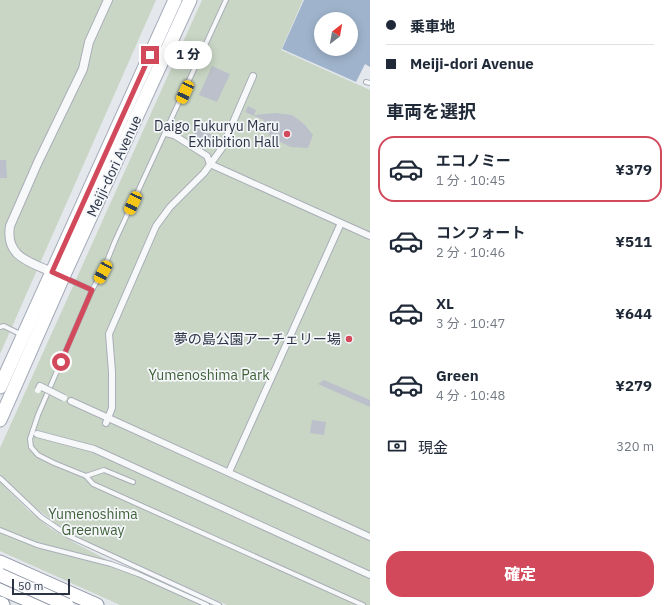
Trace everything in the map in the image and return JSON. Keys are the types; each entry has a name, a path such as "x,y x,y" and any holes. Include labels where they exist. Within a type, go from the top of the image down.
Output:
{"highway":[{"path":"0,585 42,605"}],"main road":[{"name":"Meiji-dori Avenue","path":"0,420 58,275 175,0"},
{"name":"Meiji-dori Avenue","path":"0,387 5,367 58,275 190,0"},
{"path":"0,562 97,605"},
{"path":"0,574 67,605"},
{"path":"0,585 10,581 55,596 68,598 78,596"}],"street":[{"path":"58,275 26,261 18,255 11,244 9,234 10,226 38,162 84,69 89,42 108,0"},
{"path":"107,421 112,408 112,372 109,334 156,226 162,216 210,164 222,148 253,76"},
{"path":"166,133 174,135 207,156 210,164 370,236"},
{"path":"229,472 341,223"},
{"path":"38,390 40,386 64,398"},
{"path":"71,401 107,421 229,472 370,537"},
{"path":"37,434 94,449 370,575"}],"lane":[{"path":"226,0 115,241 103,272 92,290 38,415 30,439 31,447 38,455 86,476 93,484 363,605"},
{"path":"58,275 92,290"},
{"path":"0,327 4,326 24,336"},
{"path":"86,476 104,470 133,482"},
{"path":"0,478 42,516 69,536 219,605"},
{"path":"0,530 37,545 110,564 138,574 207,605"}],"green space":[{"path":"0,0 156,0 0,354"},
{"name":"Yumenoshima Park","path":"202,0 303,0 281,50 370,90 370,605 227,605 77,538 32,505 0,474 0,448"},
{"path":"0,482 28,510 50,528 138,576 202,605 120,605 0,551"}],"water":[{"path":"304,0 370,0 370,67 365,64 356,82 282,49"}],"building":[{"path":"212,66 230,74 217,102 199,95"},
{"path":"248,106 256,110 254,115 276,113 292,115 305,125 313,135 308,148 291,147 272,138 261,126 264,120 245,112"},
{"path":"197,128 212,135 207,146 192,139"},
{"path":"0,160 6,160 7,178 0,178"},
{"path":"324,380 370,400 370,407 318,384"},
{"path":"312,420 326,422 324,435 310,433"}],"place":[{"name":"Daigo Fukuryu Maru Exhibition Hall","path":"287,134"},
{"name":"夢の島公園アーチェリー場","path":"349,339"}],"route":[{"path":"61,362 92,290 52,272 150,55"}],"park label":[{"name":"Yumenoshima Greenway","path":"93,522"}]}
